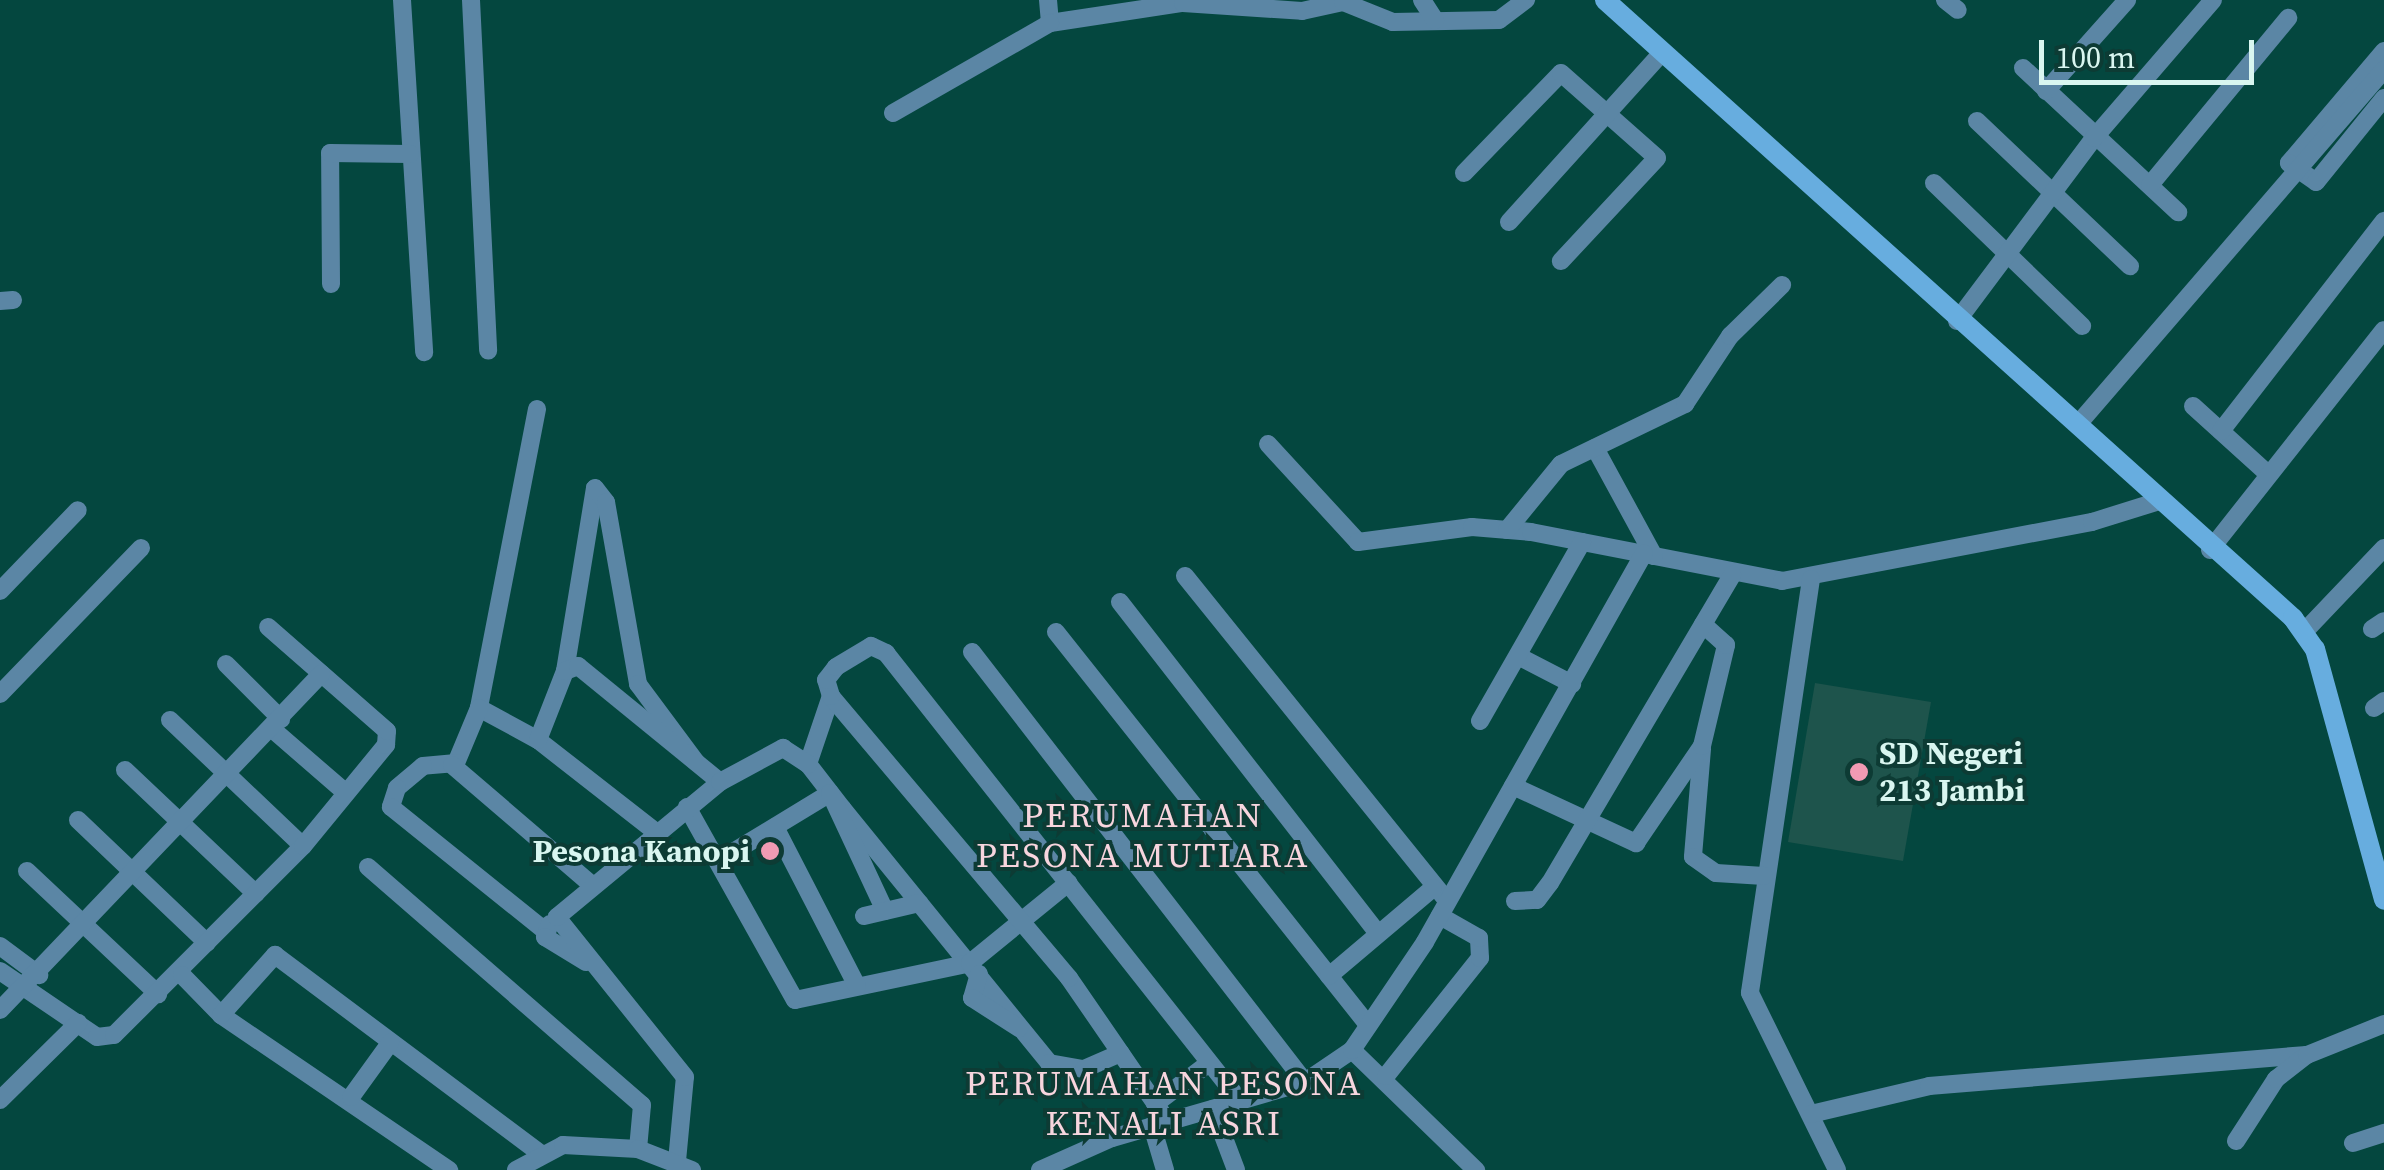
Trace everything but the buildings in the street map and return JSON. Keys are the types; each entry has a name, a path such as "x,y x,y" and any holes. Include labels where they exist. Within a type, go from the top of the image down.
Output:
{"street":[{"path":"402,0 424,352"},
{"path":"470,0 488,351"},
{"path":"1048,0 1050,23"},
{"path":"1422,0 1434,20"},
{"path":"1485,0 1499,20"},
{"path":"893,112 1050,23 1183,3 1302,12 1343,2 1392,22 1499,20 1526,0"},
{"path":"2046,91 2127,0"},
{"path":"1957,320 2094,138 2213,0"},
{"path":"1617,4 1662,54 1957,320 2078,423 2210,550 2304,632 2380,876 2384,900"},
{"path":"2150,185 2288,18"},
{"path":"2384,51 2290,158 2298,172 2324,177 2384,98"},
{"path":"1509,222 1662,54"},
{"path":"2024,68 2094,138 2178,212"},
{"path":"2078,423 2384,70"},
{"path":"1464,173 1561,73 1656,158 1561,261"},
{"path":"1977,121 2130,266"},
{"path":"331,284 330,153 410,154"},
{"path":"1934,183 2082,326"},
{"path":"2220,431 2384,222"},
{"path":"1507,530 1561,464 1685,404 1730,336 1782,285"},
{"path":"2210,550 2267,472 2384,330"},
{"path":"2193,406 2267,472"},
{"path":"452,765 479,708 537,410"},
{"path":"1268,444 1358,542 1507,530 1732,574 1811,579 2158,501"},
{"path":"1594,448 1649,555"},
{"path":"538,740 565,670 595,488 606,502 638,684 696,762"},
{"path":"0,591 78,510"},
{"path":"1480,721 1582,542"},
{"path":"0,694 141,548"},
{"path":"2304,632 2384,548"},
{"path":"1040,1170 1160,1124 1305,1082 1352,1050 1649,555"},
{"path":"1515,901 1537,900 1732,574"},
{"path":"1185,576 1440,900 1479,938 1480,958 1386,1076"},
{"path":"1811,579 1764,876 1750,993 1837,1170"},
{"path":"1120,602 1378,934"},
{"path":"1703,624 1726,645 1702,746 1693,857 1716,873 1764,876"},
{"path":"0,946 78,1023 105,1040 182,975 303,846 388,737 268,627"},
{"path":"1056,632 1368,1026"},
{"path":"808,764 831,696 829,673 879,647 1240,1101"},
{"path":"972,652 1305,1082"},
{"path":"1518,656 1572,684"},
{"path":"226,664 276,723 346,792"},
{"path":"565,670 586,669 720,782"},
{"path":"0,1010 133,878 321,674"},
{"path":"831,696 1023,923 1121,1053 1156,1104 1165,1170"},
{"path":"479,708 538,740 657,833"},
{"path":"170,720 303,846"},
{"path":"1513,786 1636,843 1702,746"},
{"path":"550,923 720,782 783,748 808,764 975,968 972,998 1024,1030 1061,1070 1121,1053"},
{"path":"516,1170 540,1153 562,1145 638,1149 684,1165 685,1077 592,965 550,923 392,807 397,788 423,766 452,765 593,886"},
{"path":"125,770 256,894"},
{"path":"720,860 830,793"},
{"path":"830,793 885,911"},
{"path":"688,808 720,860 792,998 975,968 1068,883"},
{"path":"78,820 133,878 208,943"},
{"path":"775,827 857,986"},
{"path":"368,866 642,1105 638,1149"},
{"path":"26,871 158,994"},
{"path":"1329,976 1378,934 1440,900"},
{"path":"864,916 920,902"},
{"path":"221,1015 275,955 540,1153"},
{"path":"0,971 32,981"},
{"path":"182,975 221,1015 351,1098 449,1170"},
{"path":"0,1100 78,1023"},
{"path":"1810,1114 1928,1086 2307,1055 2384,1024"},
{"path":"351,1098 390,1043"},
{"path":"1352,1050 1386,1076 1476,1170"},
{"path":"2236,1141 2265,1092 2307,1055"},
{"path":"1156,1104 1209,1062"},
{"path":"1212,1109 1236,1170"},
{"path":"2353,1143 2384,1133"}],"shaded area":[{"name":"SD Negeri 213 Jambi","path":"1815,683 1931,702 1903,861 1788,842"}],"place":[{"name":"SD Negeri 213 Jambi","path":"1859,772"},
{"name":"Pesona Kanopi","path":"770,851"}],"district":[{"name":"PERUMAHAN PESONA MUTIARA","path":"1143,835"},
{"name":"PERUMAHAN PESONA KENALI ASRI","path":"1164,1103"}]}
